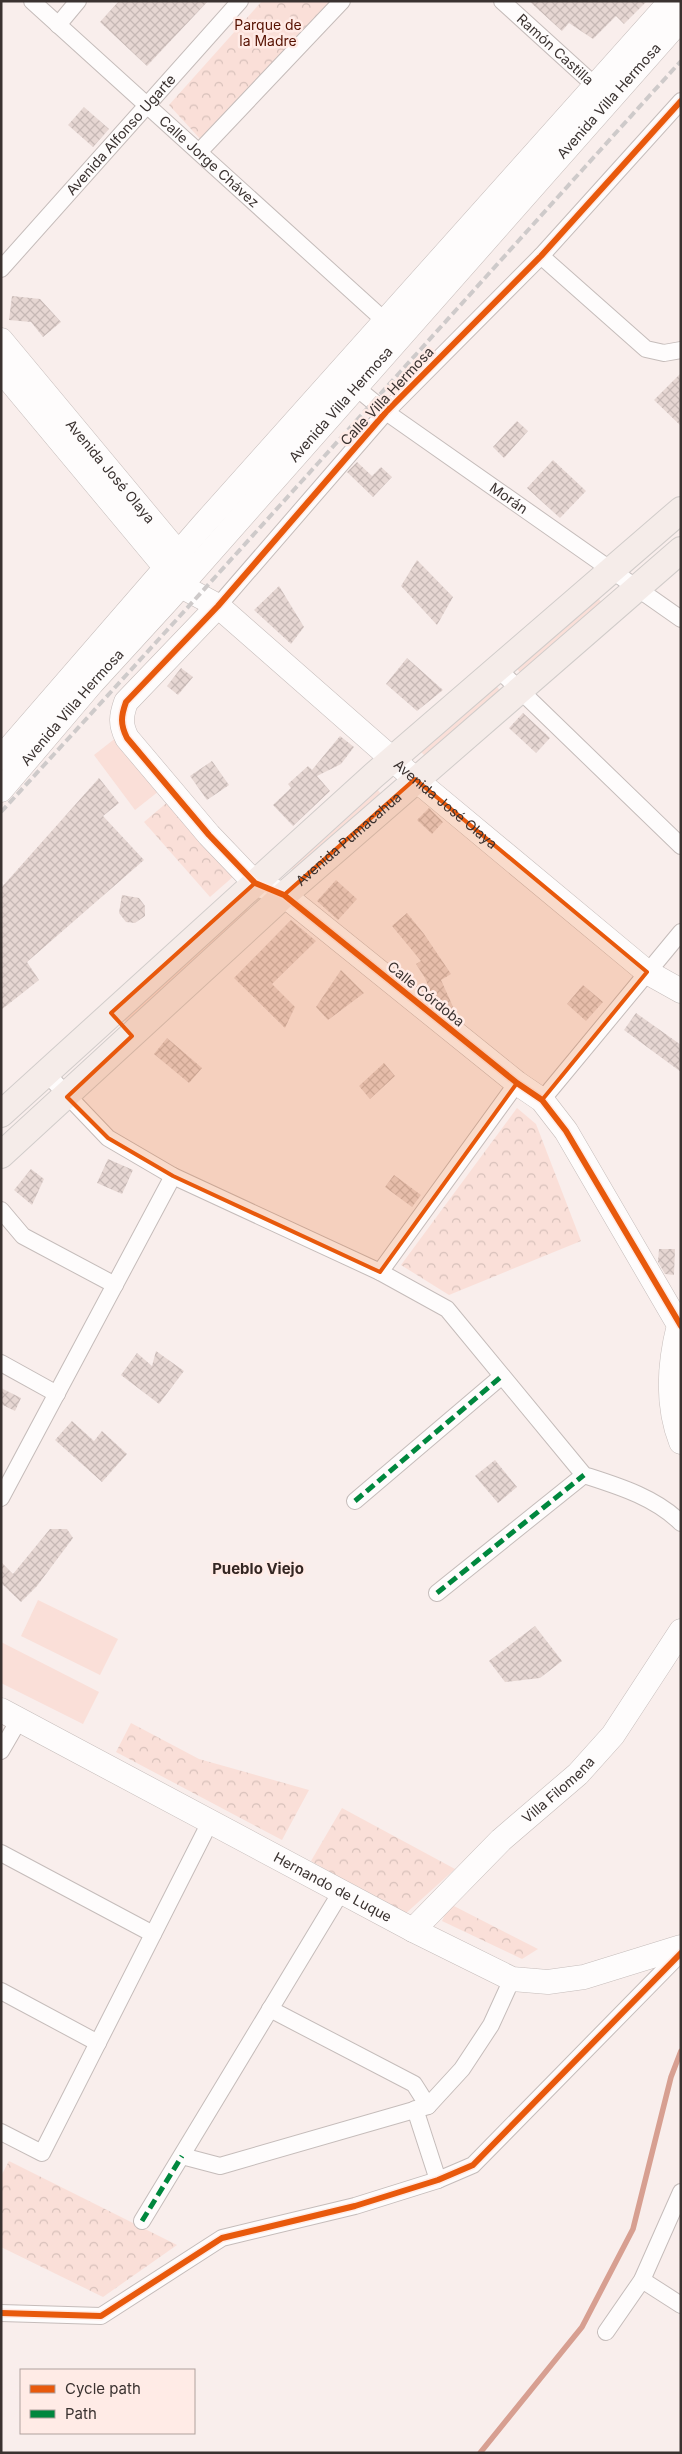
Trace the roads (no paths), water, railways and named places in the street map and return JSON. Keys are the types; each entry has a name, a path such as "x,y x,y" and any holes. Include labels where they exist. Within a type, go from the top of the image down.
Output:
{"main road":[{"name":"Avenida Pumacahua","path":"1,1114 393,759 681,510"},
{"name":"Avenida Pumacahua","path":"1,1154 67,1096 284,895 415,779 638,589 681,550"},
{"path":"111,1013 132,1036"}],"street":[{"name":"Calle Jorge Chávez","path":"32,1 385,321"},
{"path":"58,24 78,1"},
{"name":"Avenida Alfonso Ugarte","path":"1,269 240,1"},
{"path":"199,152 342,1"},
{"name":"Ramón Castilla","path":"502,1 602,92"},
{"name":"Avenida Villa Hermosa","path":"1,758 180,570 602,92 671,1"},
{"name":"Avenida Villa Hermosa","path":"347,380 385,321 602,92 681,19"},
{"name":"Calle Villa Hermosa","path":"121,715 126,702 218,606 386,412 540,256 681,101"},
{"path":"540,256 646,349 664,353 681,350"},
{"name":"Avenida José Olaya","path":"1,340 10,370 180,570 218,606 415,779 647,972 681,991"},
{"name":"Morán","path":"347,380 386,412 681,619"},
{"name":"Avenida Villa Hermosa","path":"1,790 92,683 180,570"},
{"path":"497,668 681,846"},
{"name":"Calle Córdoba","path":"121,715 122,728 127,738 209,835 255,883 284,895 517,1083 542,1100 566,1131 680,1320"},
{"path":"542,1100 681,932"},
{"path":"46,1073 108,1138 173,1176 380,1272 447,1309 584,1475 611,1484 666,1508 681,1522"},
{"path":"380,1272 517,1083"},
{"path":"1,1498 173,1176"},
{"path":"1,1210 23,1236 114,1285"},
{"path":"680,1320 671,1355 670,1381 671,1404 681,1442"},
{"path":"1,1363 57,1394"},
{"path":"355,1501 502,1376"},
{"path":"437,1593 584,1475"},
{"name":"Villa Filomena","path":"413,1930 501,1840 578,1774 613,1735 681,1630"},
{"path":"1,1751 10,1715"},
{"name":"Hernando de Luque","path":"10,1715 413,1930 512,1978 548,1982 584,1977 681,1946"},
{"path":"1,2132 42,2153 210,1822"},
{"path":"1,1853 153,1934"},
{"path":"142,2221 341,1892"},
{"path":"1,2313 101,2316 222,2238 355,2206 438,2180 472,2165 681,1953"},
{"path":"182,2156 220,2166 422,2107 467,2062 491,2025 512,1978"},
{"path":"1,1991 98,2043"},
{"path":"270,2009 414,2084 422,2107 438,2180"},
{"path":"606,2332 642,2280 681,2192"},
{"path":"642,2280 681,2305"}],"waterway":[{"path":"480,2453 582,2327 633,2229 671,2077 681,2051"}],"railway":[{"path":"1,812 681,61"}],"district":[{"name":"Pueblo Viejo","path":"258,1569"}],"park label":[{"name":"Parque de la Madre","path":"268,33"}]}
